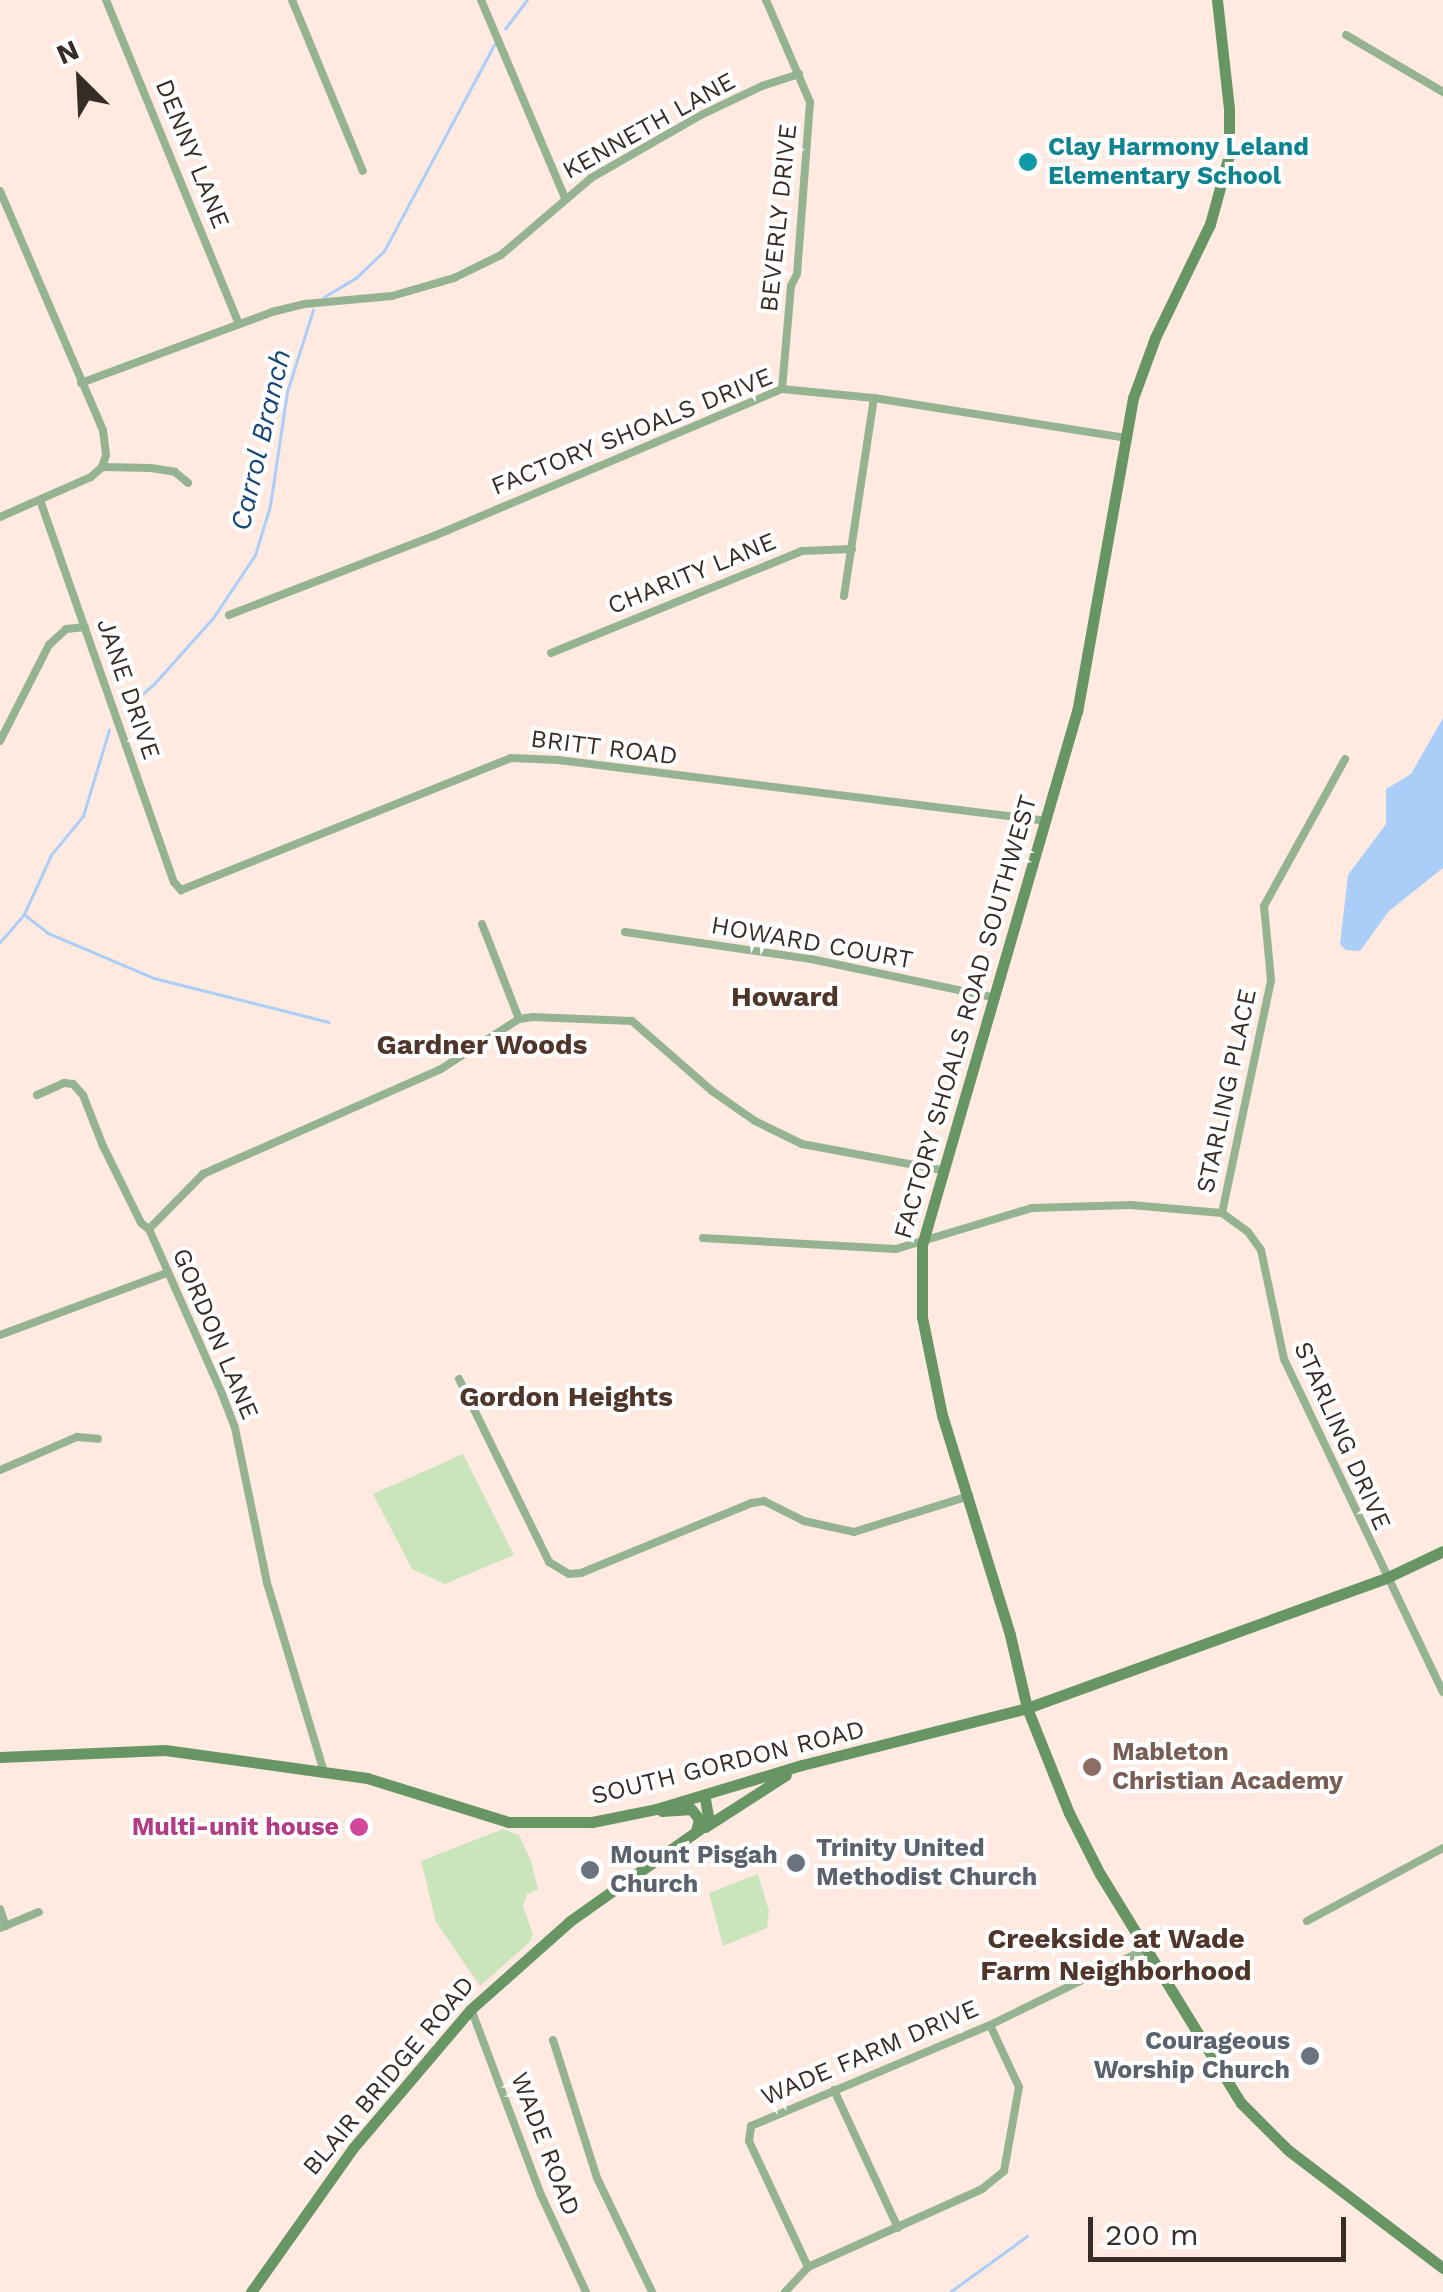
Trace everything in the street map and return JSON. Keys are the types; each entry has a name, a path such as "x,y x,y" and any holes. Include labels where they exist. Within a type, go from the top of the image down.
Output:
{"street":[{"name":"DENNY LANE","path":"106,0 239,324"},
{"path":"482,0 564,196"},
{"name":"BEVERLY DRIVE","path":"766,0 810,102 807,175 782,389"},
{"name":"FACTORY SHOALS ROAD SOUTHWEST","path":"1216,0 1229,105 1230,155 1210,224 1142,371 1126,438 1078,706 922,1244 922,1317 932,1380 1028,1708 1069,1813 1144,1950 1219,2073 1265,2129 1443,2268"},
{"path":"295,1 363,171"},
{"path":"1346,35 1443,92"},
{"name":"KENNETH LANE","path":"81,382 305,304 392,296 454,278 501,255 564,196 701,115 762,86 799,74"},
{"path":"0,191 103,430 106,455 102,468 91,478 0,517"},
{"name":"FACTORY SHOALS DRIVE","path":"229,616 434,536 782,389 874,398 1126,438"},
{"path":"844,596 874,398"},
{"path":"102,468 175,472 188,484"},
{"name":"JANE DRIVE","path":"40,500 174,882 181,890"},
{"name":"CHARITY LANE","path":"551,653 802,551 852,549"},
{"path":"0,741 49,644 66,630 86,627"},
{"name":"BRITT ROAD","path":"181,890 511,758 558,760 1046,822"},
{"name":"STARLING PLACE","path":"1222,1213 1272,980 1264,906 1344,759"},
{"path":"482,924 519,1019"},
{"name":"HOWARD COURT","path":"625,932 812,960 991,996"},
{"path":"149,1229 202,1174 441,1069 519,1019 583,1016 632,1022 712,1091 755,1121 802,1144 941,1170"},
{"name":"GORDON LANE","path":"37,1095 64,1083 74,1084 83,1096 132,1205 149,1229 234,1428 268,1584 323,1769"},
{"path":"703,1238 896,1249 1032,1208 1131,1205 1222,1213"},
{"name":"STARLING DRIVE","path":"1222,1213 1248,1232 1261,1250 1284,1359 1443,1692"},
{"path":"0,1335 167,1274"},
{"path":"460,1379 548,1562 568,1574 581,1574 752,1503 764,1502 804,1522 854,1532 969,1496"},
{"path":"0,1470 77,1437 98,1439"},
{"name":"SOUTH GORDON ROAD","path":"0,1757 165,1750 323,1769 366,1778 508,1822 567,1824 656,1809 802,1766 1028,1708 1386,1578 1443,1551"},
{"name":"BLAIR BRIDGE ROAD","path":"252,2292 353,2148 471,2008 570,1921 693,1835 802,1766"},
{"path":"693,1835 707,1823 704,1794"},
{"path":"656,1809 690,1809 698,1814 699,1826 693,1835"},
{"path":"1306,1921 1443,1848"},
{"path":"0,1909 3,1927 39,1912"},
{"name":"WADE FARM DRIVE","path":"808,2267 748,2141 751,2126 990,2025 1144,1950"},
{"name":"WADE ROAD","path":"471,2008 541,2195 586,2292"},
{"path":"785,2292 808,2267 982,2190 1004,2171 1019,2087 990,2025"},
{"path":"554,2040 596,2178 652,2292"},
{"path":"834,2090 898,2228"}],"green space":[{"path":"463,1454 514,1555 445,1584 412,1569 373,1494"},
{"path":"503,1829 519,1835 531,1861 538,1889 527,1894 523,1906 533,1934 530,1942 480,1986 436,1922 421,1861"},
{"path":"758,1874 769,1911 767,1928 723,1946 709,1893"}],"water":[{"path":"1443,718 1443,868 1389,911 1360,951 1346,950 1340,944 1348,875 1386,824 1386,789 1411,774"}],"waterway":[{"path":"505,29 527,0"},
{"path":"324,297 356,278 384,251 494,45"},
{"name":"Carrol Branch","path":"124,710 153,685 213,618 255,555 270,506 287,392 313,310"},
{"path":"0,942 24,914 51,855 83,816 109,730"},
{"path":"24,914 48,933 154,978 329,1022"},
{"path":"950,2292 1027,2236"}],"place":[{"name":"Clay Harmony Leland Elementary School","path":"1028,162"},
{"name":"Mableton Christian Academy","path":"1092,1767"},
{"name":"Multi-unit house","path":"359,1827"},
{"name":"Trinity United Methodist Church","path":"796,1863"},
{"name":"Mount Pisgah Church","path":"590,1870"},
{"name":"Courageous Worship Church","path":"1310,2056"}],"district":[{"name":"Howard","path":"785,997"},
{"name":"Gardner Woods","path":"482,1045"},
{"name":"Gordon Heights","path":"566,1397"},
{"name":"Creekside at Wade Farm Neighborhood","path":"1116,1955"}]}
